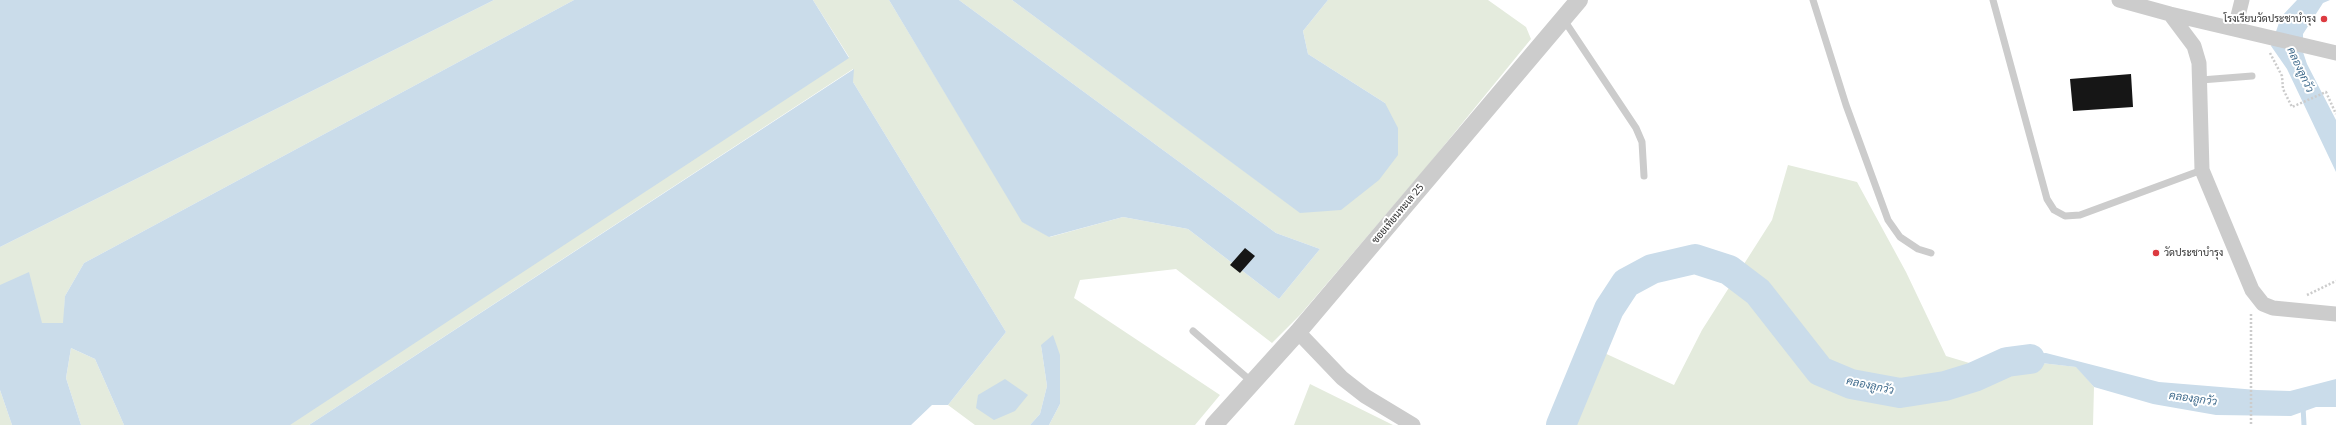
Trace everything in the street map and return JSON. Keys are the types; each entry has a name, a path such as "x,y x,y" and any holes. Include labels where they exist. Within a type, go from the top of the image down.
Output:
{"street":[{"name":"ซอยเทียนทะเล 25","path":"1214,425 1294,336 1562,18 1579,0"},
{"path":"2119,0 2170,14 2335,52"},
{"path":"2235,28 2242,0"},
{"path":"2170,14 2194,46 2199,63 2201,80 2202,170 2252,290 2263,304 2273,308 2332,314"},
{"path":"1294,336 1365,396 1412,425"}],"lane":[{"path":"1813,0 1846,105 1888,220 1900,237 1918,249 1931,253"},
{"path":"1993,0 2047,199 2054,210 2065,216 2080,215 2202,170"},
{"path":"1562,18 1636,128 1642,142 1644,176"},
{"path":"2201,80 2252,76"},
{"path":"1193,331 1252,382"}],"path":[{"path":"2265,35 2282,76 2283,89 2292,107 2326,92 2336,114"},
{"path":"2251,425 2252,290"}],"shaded area":[{"path":"494,0 574,0 84,263 65,296 64,323 42,323 0,285 0,247"},
{"path":"813,0 889,0 1023,222 1050,237 1123,217 1188,229 1279,299 1320,249 1276,233 959,0 1012,0 1301,213 1385,103 1308,54 1303,31 1328,0 1488,0 1526,27 1531,39 1424,170 1300,315 1272,343 1176,269 1080,280 1074,298 1220,395 1195,425 1049,425 1060,404 1041,345 1047,386 1040,414 1030,425 975,425 948,405 1006,332 853,82 853,69 309,425 288,425 849,57"},
{"path":"1788,165 1857,182 1906,272 1946,356 1996,371 2008,364 2041,363 2077,367 2094,387 2093,425 1568,425 1600,351 1674,385 1702,330 1772,220"},
{"path":"71,348 95,359 124,425 81,425 66,378"},
{"path":"1310,384 1393,425 1294,425"},
{"path":"0,390 12,425 0,425"}],"water":[{"path":"0,0 494,0 0,247"},
{"path":"574,0 813,0 849,58 290,425 124,425 95,359 71,348 66,378 81,425 12,425 0,390 0,285 29,272 42,323 63,323 65,296 84,263"},
{"path":"889,0 959,0 1276,233 1320,249 1279,299 1188,229 1123,217 1049,237 1022,222"},
{"path":"1012,0 1328,0 1303,31 1308,54 1385,103 1398,128 1398,155 1379,180 1341,210 1300,213"},
{"path":"2297,0 2330,0 2323,3 2303,34 2303,52 2307,64 2336,120 2336,172 2287,69 2271,46 2281,17"},
{"path":"854,69 853,82 1006,332 948,405 932,405 911,425 309,425"},
{"path":"1053,335 1060,355 1060,404 1049,425 1030,425 1040,414 1047,386 1041,345"},
{"path":"2046,353 2159,382 2257,390 2290,391 2336,379 2336,407 2316,407 2291,416 2216,415 2153,404 2094,387 2076,367 2041,363 2008,364 1996,371 1977,365 2006,355"},
{"path":"1005,379 1028,395 1015,411 994,420 976,408 978,395"}],"building":[{"path":"2131,74 2133,107 2073,111 2070,79"},
{"path":"1245,248 1255,256 1240,273 1230,265"}],"waterway":[{"name":"คลองลูกวัว","path":"1561,425 1609,309 1626,283 1652,269 1695,259 1729,270 1758,292 1820,371 1851,384 1900,393 1945,386 1974,377 2007,362 2030,359"},
{"path":"2303,406 2304,425"}],"place":[{"name":"โรงเรียนวัดประชาบำรุง","path":"2324,19"},
{"name":"วัดประชาบํารุง","path":"2156,253"}]}
